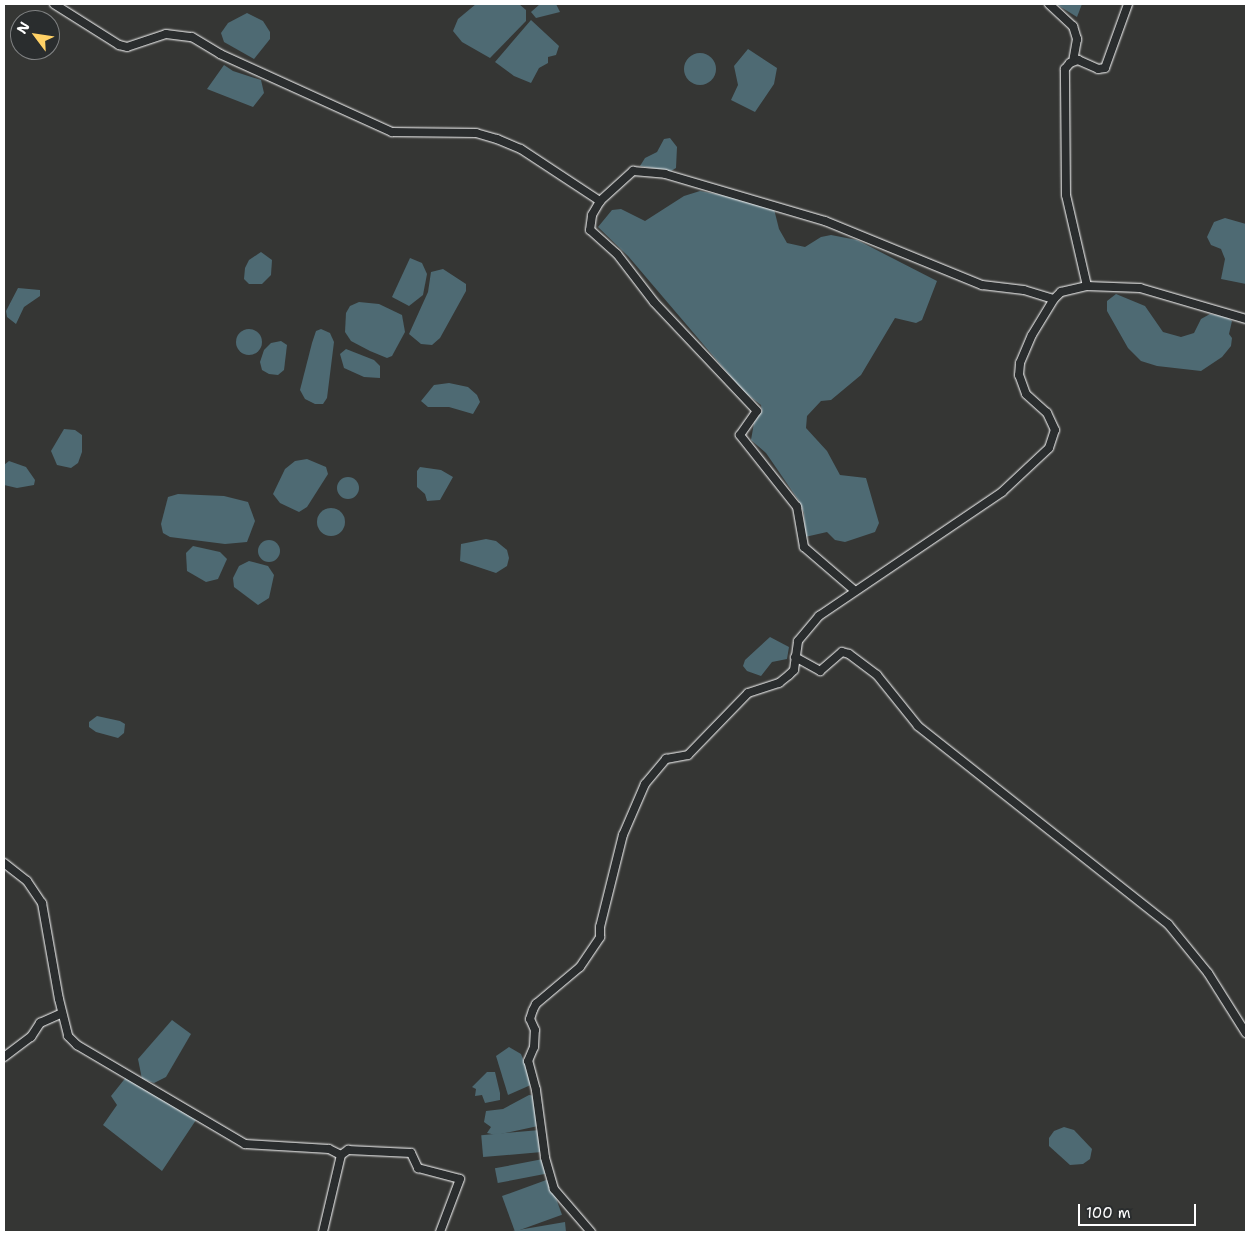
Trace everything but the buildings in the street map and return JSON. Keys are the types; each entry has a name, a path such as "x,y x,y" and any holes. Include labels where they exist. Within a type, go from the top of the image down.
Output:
{"street":[{"path":"54,4 119,45 127,47 166,34 192,37 242,65 392,132 476,133 497,139 521,149 600,201"},
{"path":"1049,4 1073,26 1077,40 1073,61 1066,67 1065,75 1066,196 1087,286"},
{"path":"1073,61 1084,61 1098,69 1105,68 1128,4"},
{"path":"854,590 804,547 797,507 740,435 757,411 654,302 617,254 590,230 592,215 600,201 634,171 665,174 825,221 982,285 1024,290 1054,299"},
{"path":"591,1232 554,1189 545,1157 536,1090 528,1061 534,1047 535,1030 530,1018 536,1004 580,967 600,937 618,849 645,784 666,759 688,755 748,692 779,682 789,676 794,670 798,641 812,623 854,590 872,583 1002,492 1049,448 1055,430 1047,414 1026,394 1019,375 1020,363 1029,342 1054,299 1061,292 1087,286 1140,288 1246,319"},
{"path":"795,657 820,671 842,652 878,675 918,726 1168,924 1208,973 1246,1033"},
{"path":"4,863 27,881 42,903 62,1013 68,1036 76,1045 245,1144 330,1149 341,1155"},
{"path":"4,1056 31,1037 40,1023 62,1013"},
{"path":"323,1232 341,1155 348,1150 411,1153 418,1168 460,1180 440,1232"}],"water":[{"path":"476,4 519,4 526,10 526,21 490,58 462,42 453,31 458,19"},
{"path":"540,4 556,4 560,12 536,18 531,12"},
{"path":"1056,4 1082,4 1077,17"},
{"path":"247,13 263,21 270,32 270,39 254,59 224,42 221,33 228,23"},
{"path":"531,20 559,46 556,55 548,57 548,63 539,68 531,83 514,76 495,62"},
{"path":"748,49 777,68 774,84 755,112 731,100 738,85 734,66"},
{"path":"700,53 706,54 711,58 715,63 715,75 711,80 706,84 700,85 694,84 689,80 685,75 684,69 685,63 689,58 694,54"},
{"path":"224,65 233,71 261,80 264,93 253,107 207,89"},
{"path":"670,138 677,147 676,168 671,171 640,166 645,158 657,152 664,139"},
{"path":"700,191 759,202 774,209 779,229 787,243 805,247 821,237 831,235 857,240 937,281 922,320 916,323 895,318 861,375 831,400 821,401 807,416 806,428 827,451 840,475 866,478 879,523 875,532 845,542 835,540 827,532 805,537 804,513 799,501 766,453 751,440 754,423 762,411 761,405 743,391 628,256 598,227 612,210 621,209 645,221 684,196"},
{"path":"1225,218 1246,224 1246,284 1221,279 1225,259 1221,249 1211,245 1207,237 1214,222"},
{"path":"261,252 272,260 271,275 262,284 249,284 244,279 245,268 249,260"},
{"path":"410,258 422,263 427,274 423,295 409,306 392,297"},
{"path":"443,269 466,284 466,291 440,338 432,345 421,344 409,334 428,292 431,272"},
{"path":"18,288 40,290 40,296 24,307 16,324 7,317 6,311"},
{"path":"1116,294 1145,306 1163,332 1181,337 1194,333 1201,319 1210,314 1227,317 1232,321 1229,334 1232,338 1231,346 1222,357 1201,371 1157,366 1141,361 1128,348 1107,311 1107,301"},
{"path":"359,302 379,304 402,315 405,332 392,356 387,358 370,351 351,341 345,332 346,313 350,306"},
{"path":"249,329 258,333 262,342 258,351 249,355 240,351 236,342 240,333"},
{"path":"321,329 330,333 334,342 327,398 323,404 315,404 305,399 300,390 316,331"},
{"path":"281,341 287,345 284,370 278,375 269,374 262,370 260,362 264,350 271,343"},
{"path":"346,349 374,360 380,366 380,378 364,377 344,368 340,354"},
{"path":"449,383 468,387 477,395 480,402 473,414 449,407 428,407 421,401 434,385"},
{"path":"64,429 75,430 82,435 82,452 78,463 71,468 57,465 51,451"},
{"path":"307,459 326,467 328,474 307,507 299,512 280,503 273,494 285,469 295,461"},
{"path":"9,461 26,467 35,480 34,485 17,488 4,485 4,465"},
{"path":"420,467 441,470 453,477 440,500 427,501 425,494 417,487 417,471"},
{"path":"348,477 356,480 359,488 356,496 348,499 340,496 337,488 340,480"},
{"path":"178,494 224,496 248,502 255,521 247,542 225,544 170,537 163,533 161,524 168,497"},
{"path":"331,508 341,512 345,522 341,532 331,536 321,532 317,522 321,512"},
{"path":"486,539 496,541 507,550 509,558 507,566 496,573 460,561 461,544"},
{"path":"269,540 277,543 280,551 277,559 269,562 261,559 258,551 261,543"},
{"path":"193,546 220,552 227,559 218,579 206,582 187,571 186,553"},
{"path":"249,561 268,566 274,575 269,598 258,605 234,587 233,578 239,566"},
{"path":"770,637 789,647 787,659 772,662 761,676 747,671 743,666 745,660"},
{"path":"97,716 120,721 125,724 124,733 118,738 96,732 89,727 89,722"},
{"path":"172,1020 191,1034 166,1077 154,1083 142,1079 138,1059"},
{"path":"509,1047 521,1054 533,1084 508,1095 496,1056"},
{"path":"487,1072 495,1072 500,1100 485,1103 482,1095 475,1096 476,1089 472,1087"},
{"path":"127,1076 196,1120 162,1171 103,1125 117,1105 111,1096"},
{"path":"529,1095 535,1096 538,1126 496,1135 487,1133 491,1127 484,1122 486,1111 503,1109"},
{"path":"1064,1127 1074,1130 1092,1149 1090,1159 1083,1164 1070,1165 1049,1146 1049,1138 1054,1131"},
{"path":"540,1130 542,1152 483,1157 481,1135"},
{"path":"543,1159 546,1174 498,1183 495,1168"},
{"path":"549,1179 562,1215 515,1232 502,1196"},
{"path":"565,1222 566,1232 506,1232"}]}
